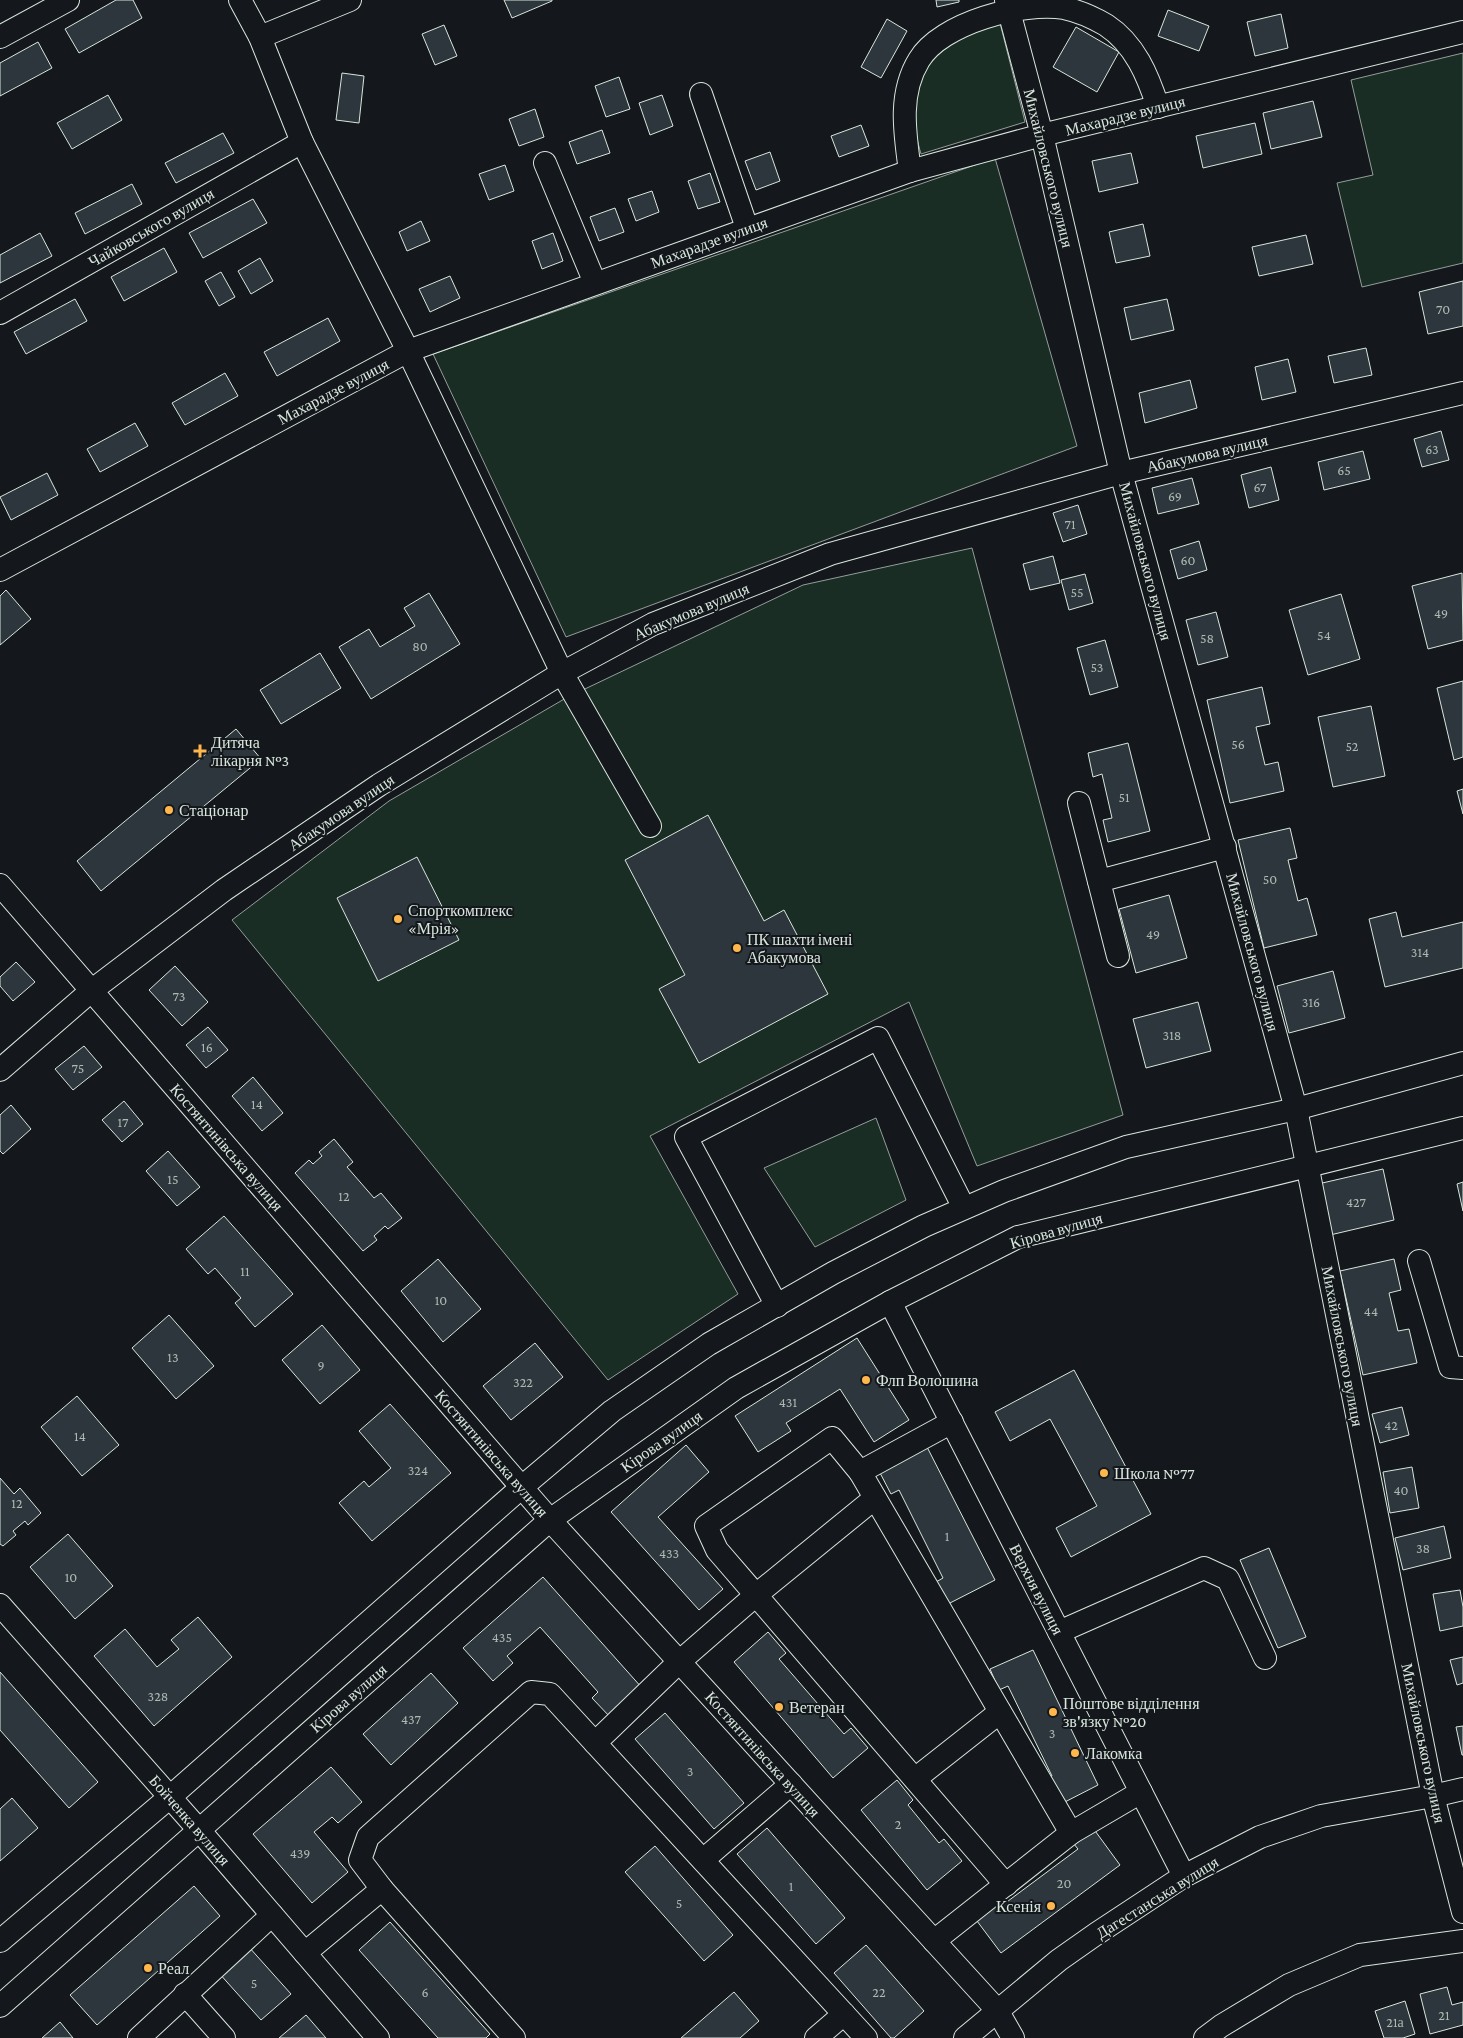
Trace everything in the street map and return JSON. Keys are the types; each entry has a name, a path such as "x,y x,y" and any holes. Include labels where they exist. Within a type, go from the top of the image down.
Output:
{"street":[{"path":"0,37 68,0"},
{"path":"240,0 260,37 302,142 408,351 562,673 650,826"},
{"path":"260,37 350,0"},
{"path":"910,172 904,106 910,80 919,60 936,42 965,25 1007,6 1063,8 1082,14 1106,26 1126,44 1141,63 1158,107"},
{"name":"Михайловського вулиця","path":"1007,6 1042,135 1121,472 1296,1109 1434,1796 1463,1912"},
{"name":"Махарадзе вулиця","path":"0,570 408,351 747,228 910,172 1042,135 1463,32"},
{"path":"701,94 747,228"},
{"name":"Чайковського вулиця","path":"0,313 302,142"},
{"path":"545,163 595,283"},
{"name":"Абакумова вулиця","path":"0,1070 91,991 224,890 379,785 562,673 653,624 830,554 1121,472 1463,393"},
{"path":"1079,803 1118,956"},
{"path":"1099,881 1224,847"},
{"name":"Костянтинівська вулиця","path":"2,892 91,991 550,1520 997,2010 1013,2038"},
{"path":"777,1306 686,1137 878,1038 964,1208"},
{"path":"0,1941 170,1797 522,1486 612,1411 709,1344 924,1226 1004,1191 1126,1147 1296,1109 1463,1063"},
{"name":"Кірова вулиця","path":"0,2006 550,1520 736,1388 890,1302 1018,1237 1463,1128"},
{"path":"1419,1261 1450,1367 1463,1368"},
{"name":"Верхня вулиця","path":"890,1302 1184,1876"},
{"path":"860,1472 952,1422"},
{"path":"1006,1885 717,1550 706,1526 832,1438 860,1472 1071,1833"},
{"path":"595,1743 679,1662 756,1594 875,1498"},
{"path":"1059,1632 1204,1568 1228,1579 1265,1658"},
{"name":"Бойченка вулиця","path":"0,1605 199,1830 378,2038"},
{"path":"514,2038 382,1889 360,1860 368,1837 531,1692 550,1694 866,2038"},
{"path":"915,1779 1000,1712"},
{"path":"703,1860 791,1784"},
{"name":"Дагестанська вулиця","path":"965,2038 1059,1960 1184,1876 1260,1837 1321,1816 1463,1789"},
{"path":"934,1942 1071,1833 1141,1792"},
{"path":"305,1953 382,1889"},
{"path":"139,2038 272,1915"},
{"path":"1205,2038 1221,2026 1289,1985 1360,1955 1463,1941"},
{"path":"185,1994 224,2038"},
{"path":"816,2038 844,2014"}],"green space":[{"path":"1000,23 1025,122 921,154 914,118 918,86 924,72 947,47 968,35"},
{"path":"1463,53 1463,263 1362,287 1337,183 1373,175 1351,80"},
{"path":"995,158 1077,446 566,637 433,354"},
{"path":"972,548 1123,1115 977,1166 909,1002 650,1136 738,1294 608,1380 232,920 389,801 566,698 803,585"},
{"path":"876,1118 906,1200 815,1247 764,1168"}],"building":[{"path":"116,0 133,0 142,18 79,53 65,29"},
{"path":"504,0 552,0 552,1 512,18"},
{"path":"936,0 959,0 959,2 937,7"},
{"path":"1168,10 1209,26 1199,51 1158,36"},
{"path":"1281,14 1288,48 1255,56 1247,22"},
{"path":"887,19 907,31 881,78 861,67"},
{"path":"444,25 457,56 435,65 422,34"},
{"path":"1076,27 1119,52 1097,92 1053,67"},
{"path":"38,42 52,68 0,96 0,63"},
{"path":"342,73 364,76 359,123 336,120"},
{"path":"619,77 630,109 606,117 595,86"},
{"path":"108,95 122,120 72,149 57,123"},
{"path":"662,95 673,126 650,135 639,103"},
{"path":"1313,101 1322,137 1271,149 1263,113"},
{"path":"535,109 544,137 519,146 509,119"},
{"path":"1255,123 1262,154 1203,168 1196,136"},
{"path":"861,125 869,146 839,157 831,136"},
{"path":"602,130 610,153 577,164 569,142"},
{"path":"223,133 234,153 176,183 165,163"},
{"path":"770,152 780,181 756,190 745,161"},
{"path":"1131,153 1138,183 1099,192 1092,161"},
{"path":"505,165 514,191 489,200 479,174"},
{"path":"710,173 720,202 698,209 688,181"},
{"path":"132,184 142,204 85,234 75,213"},
{"path":"652,191 659,212 636,221 628,199"},
{"path":"253,199 267,223 203,258 189,233"},
{"path":"615,208 624,232 599,241 590,217"},
{"path":"421,221 430,241 407,251 399,232"},
{"path":"1143,224 1150,256 1116,263 1109,232"},
{"path":"40,233 52,256 0,283 0,255"},
{"path":"553,233 563,261 542,269 532,241"},
{"path":"1306,235 1313,264 1259,276 1252,247"},
{"path":"164,248 177,272 124,301 111,277"},
{"path":"260,258 273,281 251,294 238,271"},
{"path":"221,272 235,297 219,306 205,281"},
{"path":"450,276 460,298 430,312 419,289"},
{"path":"1463,281 1463,326 1428,334 1419,292"},
{"path":"75,299 87,321 26,354 14,332"},
{"path":"1167,299 1174,330 1131,340 1124,308"},
{"path":"328,318 340,341 277,376 264,352"},
{"path":"1366,348 1372,375 1334,383 1328,356"},
{"path":"1288,359 1296,392 1262,400 1255,367"},
{"path":"225,373 238,396 185,425 172,403"},
{"path":"1190,380 1197,408 1145,423 1139,393"},
{"path":"135,423 148,446 100,472 87,449"},
{"path":"1441,431 1449,460 1422,467 1414,439"},
{"path":"1363,451 1370,479 1324,490 1318,462"},
{"path":"1271,467 1279,500 1249,508 1241,475"},
{"path":"47,473 58,495 11,520 0,497"},
{"path":"1192,478 1199,504 1158,514 1152,488"},
{"path":"1078,505 1087,534 1063,542 1053,513"},
{"path":"1199,541 1207,570 1178,579 1170,550"},
{"path":"1053,556 1060,583 1030,590 1023,564"},
{"path":"1462,573 1463,640 1428,649 1412,586"},
{"path":"1085,574 1093,603 1069,610 1061,580"},
{"path":"6,590 31,619 0,645 0,596"},
{"path":"429,593 460,644 371,699 339,647 369,629 380,647 415,626 404,608"},
{"path":"1341,594 1360,659 1308,675 1289,610"},
{"path":"1216,612 1228,657 1198,665 1186,620"},
{"path":"1105,640 1118,687 1090,695 1077,648"},
{"path":"320,653 341,688 281,724 260,690"},
{"path":"1463,681 1463,757 1454,760 1437,688"},
{"path":"1262,687 1270,724 1256,727 1265,765 1278,762 1284,791 1230,803 1207,700"},
{"path":"1371,706 1385,776 1333,787 1318,717"},
{"name":"Стаціонар","path":"236,729 261,759 101,891 77,861"},
{"path":"1128,743 1150,831 1108,842 1103,820 1112,818 1102,774 1093,777 1088,753"},
{"path":"1463,789 1463,814 1457,791"},
{"name":"ПК шахти імені Абакумова","path":"708,815 764,921 784,910 828,994 699,1063 659,989 685,975 625,860"},
{"path":"1290,828 1297,858 1288,860 1298,901 1307,898 1317,935 1264,948 1238,840"},
{"name":"Спорткомплекс «Мрія»","path":"417,857 459,940 378,981 337,898"},
{"path":"1169,895 1187,958 1136,973 1119,909"},
{"path":"1396,912 1402,937 1463,922 1463,968 1385,987 1369,919"},
{"path":"16,962 35,982 13,1001 0,986 0,977"},
{"path":"175,966 208,1002 182,1026 149,990"},
{"path":"1333,971 1345,1018 1289,1033 1277,986"},
{"path":"1198,1002 1211,1051 1146,1068 1133,1019"},
{"path":"208,1027 228,1050 206,1068 186,1045"},
{"path":"84,1046 102,1067 73,1090 55,1069"},
{"path":"253,1077 283,1113 262,1131 232,1096"},
{"path":"124,1101 143,1124 122,1142 102,1120"},
{"path":"11,1105 31,1129 3,1154 0,1151 0,1115"},
{"path":"334,1139 353,1162 347,1167 374,1198 381,1193 402,1218 388,1229 385,1226 374,1236 377,1240 363,1251 295,1173 309,1160 313,1164 322,1156 319,1152"},
{"path":"168,1151 200,1187 177,1206 146,1171"},
{"path":"1383,1169 1394,1220 1330,1235 1318,1184"},
{"path":"1463,1182 1463,1211 1457,1184"},
{"path":"224,1216 293,1294 255,1327 235,1303 241,1298 215,1268 208,1274 186,1249"},
{"path":"438,1259 481,1309 443,1342 401,1291"},
{"path":"1394,1259 1401,1290 1389,1293 1398,1331 1409,1329 1417,1363 1363,1375 1340,1271"},
{"path":"169,1315 214,1366 176,1399 132,1348"},
{"path":"322,1325 360,1370 320,1404 282,1360"},
{"path":"857,1338 909,1420 874,1442 840,1389 786,1423 791,1431 758,1452 735,1416"},
{"path":"535,1343 563,1377 511,1420 483,1386"},
{"name":"Школа №77","path":"1074,1370 1151,1514 1071,1557 1056,1528 1097,1506 1050,1419 1010,1441 995,1412"},
{"path":"77,1396 119,1445 82,1476 41,1427"},
{"path":"390,1404 451,1473 372,1541 339,1503 364,1481 369,1487 391,1468 359,1431"},
{"path":"1402,1407 1409,1435 1380,1443 1372,1414"},
{"path":"686,1445 709,1472 658,1517 723,1589 699,1610 611,1512"},
{"path":"927,1447 995,1580 948,1604 936,1582 943,1578 899,1490 891,1494 879,1471"},
{"path":"1412,1467 1419,1508 1390,1513 1383,1472"},
{"path":"0,1478 14,1494 20,1488 41,1513 28,1525 25,1521 13,1531 16,1535 3,1546 0,1544"},
{"path":"1444,1526 1451,1558 1403,1570 1395,1538"},
{"path":"68,1534 113,1586 75,1619 30,1567"},
{"path":"1269,1548 1306,1637 1278,1648 1240,1560"},
{"path":"543,1577 643,1689 611,1718 592,1698 598,1692 540,1627 507,1656 513,1663 493,1681 463,1648"},
{"path":"1460,1590 1463,1607 1463,1626 1440,1631 1433,1594"},
{"path":"198,1617 232,1657 154,1726 94,1656 125,1629 157,1667 179,1649 171,1640"},
{"path":"768,1632 786,1653 779,1659 844,1734 851,1728 868,1748 833,1778 734,1662"},
{"path":"1033,1650 1098,1785 1059,1805 1046,1779 1052,1776 1008,1686 999,1690 990,1669"},
{"path":"1463,1657 1463,1683 1457,1685 1450,1660"},
{"path":"0,1672 98,1782 69,1808 0,1730"},
{"path":"431,1673 458,1703 391,1765 363,1734"},
{"path":"665,1713 744,1803 714,1829 635,1739"},
{"path":"1463,1726 1463,1755 1462,1755 1456,1727"},
{"path":"331,1767 362,1802 338,1823 332,1817 314,1832 348,1872 312,1903 253,1834"},
{"path":"897,1780 913,1800 908,1805 939,1843 944,1839 962,1861 927,1890 861,1810"},
{"path":"12,1798 38,1828 0,1861 0,1809"},
{"path":"767,1828 845,1918 816,1944 737,1854"},
{"path":"1093,1828 1120,1865 1001,1953 974,1917 995,1901 1000,1907 1078,1849 1073,1843"},
{"path":"655,1846 733,1935 704,1961 625,1872"},
{"path":"194,1886 220,1916 97,2025 70,1995"},
{"path":"390,1922 490,2034 486,2038 438,2038 359,1950"},
{"path":"866,1945 924,2011 894,2038 891,2038 834,1973"},
{"path":"248,1946 291,1994 261,2020 218,1972"},
{"path":"1447,1987 1452,2005 1463,2002 1463,2025 1430,2034 1420,1994"},
{"path":"734,1992 759,2021 740,2038 681,2038"},
{"path":"1405,2001 1415,2034 1403,2038 1384,2038 1375,2011"},
{"path":"306,2015 326,2038 279,2038"},
{"path":"60,2022 73,2038 42,2038"}],"place":[{"name":"Дитяча лікарня №3","path":"200,751"},
{"name":"Стаціонар","path":"169,810"},
{"name":"Спорткомплекс «Мрія»","path":"398,919"},
{"name":"ПК шахти імені Абакумова","path":"737,948"},
{"name":"Флп Волошина","path":"866,1380"},
{"name":"Школа №77","path":"1104,1473"},
{"name":"Ветеран","path":"779,1707"},
{"name":"Поштове відділення зв'язку №20","path":"1053,1712"},
{"name":"Лакомка","path":"1075,1753"},
{"name":"Ксенія","path":"1051,1906"},
{"name":"Реал","path":"148,1968"}]}
